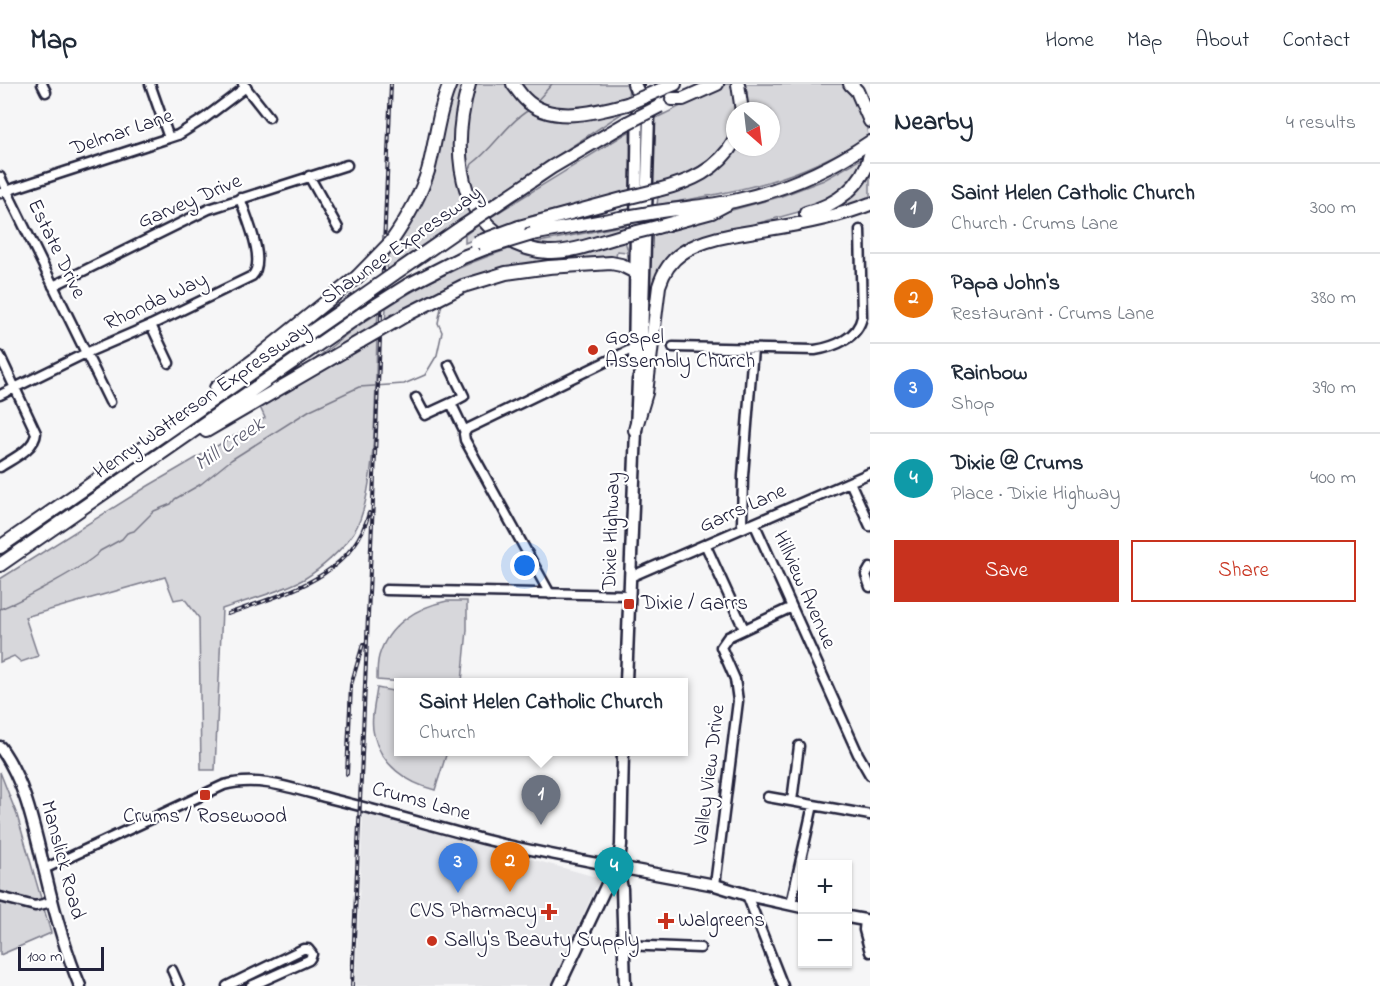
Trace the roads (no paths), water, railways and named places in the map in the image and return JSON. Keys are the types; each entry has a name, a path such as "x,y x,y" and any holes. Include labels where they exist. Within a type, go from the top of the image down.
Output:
{"highway":[{"path":"135,452 165,424 254,360 357,277 391,242 419,195 450,84"},
{"path":"469,84 460,125 461,166 468,195 483,222 492,231 518,246 539,251 568,250 712,212 732,201"},
{"path":"513,84 526,100 543,110 565,115 590,114 627,104 655,87 675,84"},
{"name":"Shawnee Expressway","path":"135,452 552,167 699,84"},
{"path":"672,99 683,99 717,84"},
{"path":"738,84 741,102"},
{"path":"850,84 856,91 870,121"},
{"name":"Shawnee Expressway","path":"429,274 481,246 620,218 732,201 790,185 849,157 870,142"},
{"path":"481,246 519,227 689,180 707,171 726,154"},
{"path":"635,430 646,393 656,305 664,273 677,257 689,249 836,202 861,177 870,155"},
{"path":"751,231 844,213 870,204"},
{"path":"162,453 198,436 406,315 462,286 506,273 549,267 611,263 635,272"},
{"name":"Henry Watterson Expressway","path":"0,565 362,315 429,274"},
{"name":"Henry Watterson Expressway","path":"0,547 135,452"}],"main road":[{"name":"Dixie Highway","path":"637,87 634,374 638,380"},
{"name":"Dixie Highway","path":"626,678 635,430 638,380 641,373 655,87"},
{"name":"Manslick Road","path":"0,747 31,815 52,902 80,986"},
{"path":"623,756 621,845 618,867 622,890 625,986"},
{"name":"Crums Lane","path":"618,867 715,885 747,895 798,906"},
{"path":"559,986 609,880 618,867"},
{"path":"852,918 867,921"}],"street":[{"path":"150,84 169,138"},
{"path":"245,86 269,117"},
{"name":"Delmar Lane","path":"3,192 169,138 187,130 245,86"},
{"name":"Garvey Drive","path":"53,285 194,215 240,198 347,165"},
{"path":"309,176 338,228"},
{"name":"Estate Drive","path":"0,177 3,192 53,285 110,402"},
{"name":"Rhonda Way","path":"0,395 250,278 256,272 259,261 240,198"},
{"path":"673,347 824,348 848,337 857,330 862,313 860,230"},
{"path":"151,325 170,363"},
{"path":"464,433 634,348"},
{"name":"Hillview Avenue","path":"753,349 743,476 742,524 755,525 858,754 870,775"},
{"path":"0,356 36,433 32,445 0,467"},
{"path":"416,398 425,415 465,396 449,365"},
{"path":"451,403 465,440 550,594"},
{"name":"Garrs Lane","path":"630,577 755,525 870,473"},
{"path":"850,482 870,526"},
{"path":"706,546 744,629"},
{"path":"870,568 866,575 870,586"},
{"path":"386,590 629,596"},
{"name":"Valley View Drive","path":"715,885 738,701 735,679 721,647 728,637 792,607"},
{"path":"792,801 799,746"},
{"name":"Crums Lane","path":"44,869 224,785 247,781 277,785 537,852 618,867"},
{"path":"768,797 870,815"},
{"path":"791,904 813,805"},
{"path":"747,895 783,986"},
{"path":"0,897 35,906 52,902"},
{"path":"867,921 864,930 870,952"},
{"path":"623,945 700,948"},
{"path":"227,986 303,949 311,952 309,960 251,986"},
{"path":"172,970 179,986"}],"waterway":[{"name":"Mill Creek","path":"537,101 552,84"},
{"name":"Mill Creek","path":"469,171 472,164 521,115 529,110"},
{"name":"Mill Creek","path":"0,609 70,573 100,551 122,539 127,533 134,531 154,511 171,504 231,460 310,410 359,387 404,384 425,375 437,355 442,332 438,323 442,303"}],"railway":[{"path":"352,986 391,84"},
{"path":"228,614 293,590 332,568 348,553 360,535 369,513"},
{"path":"347,774 351,685 363,644"}],"place":[{"name":"Gospel Assembly Church","path":"593,350"},
{"name":"Dixie / Garrs","path":"629,604"},
{"name":"Crums / Rosewood","path":"205,795"},
{"name":"Saint Helen Catholic Church","path":"541,825"},
{"name":"Papa John's","path":"510,892"},
{"name":"Rainbow","path":"458,893"},
{"name":"Dixie @ Crums","path":"614,897"},
{"name":"CVS Pharmacy","path":"549,912"},
{"name":"Walgreens","path":"666,921"},
{"name":"Sally's Beauty Supply","path":"432,941"}]}
